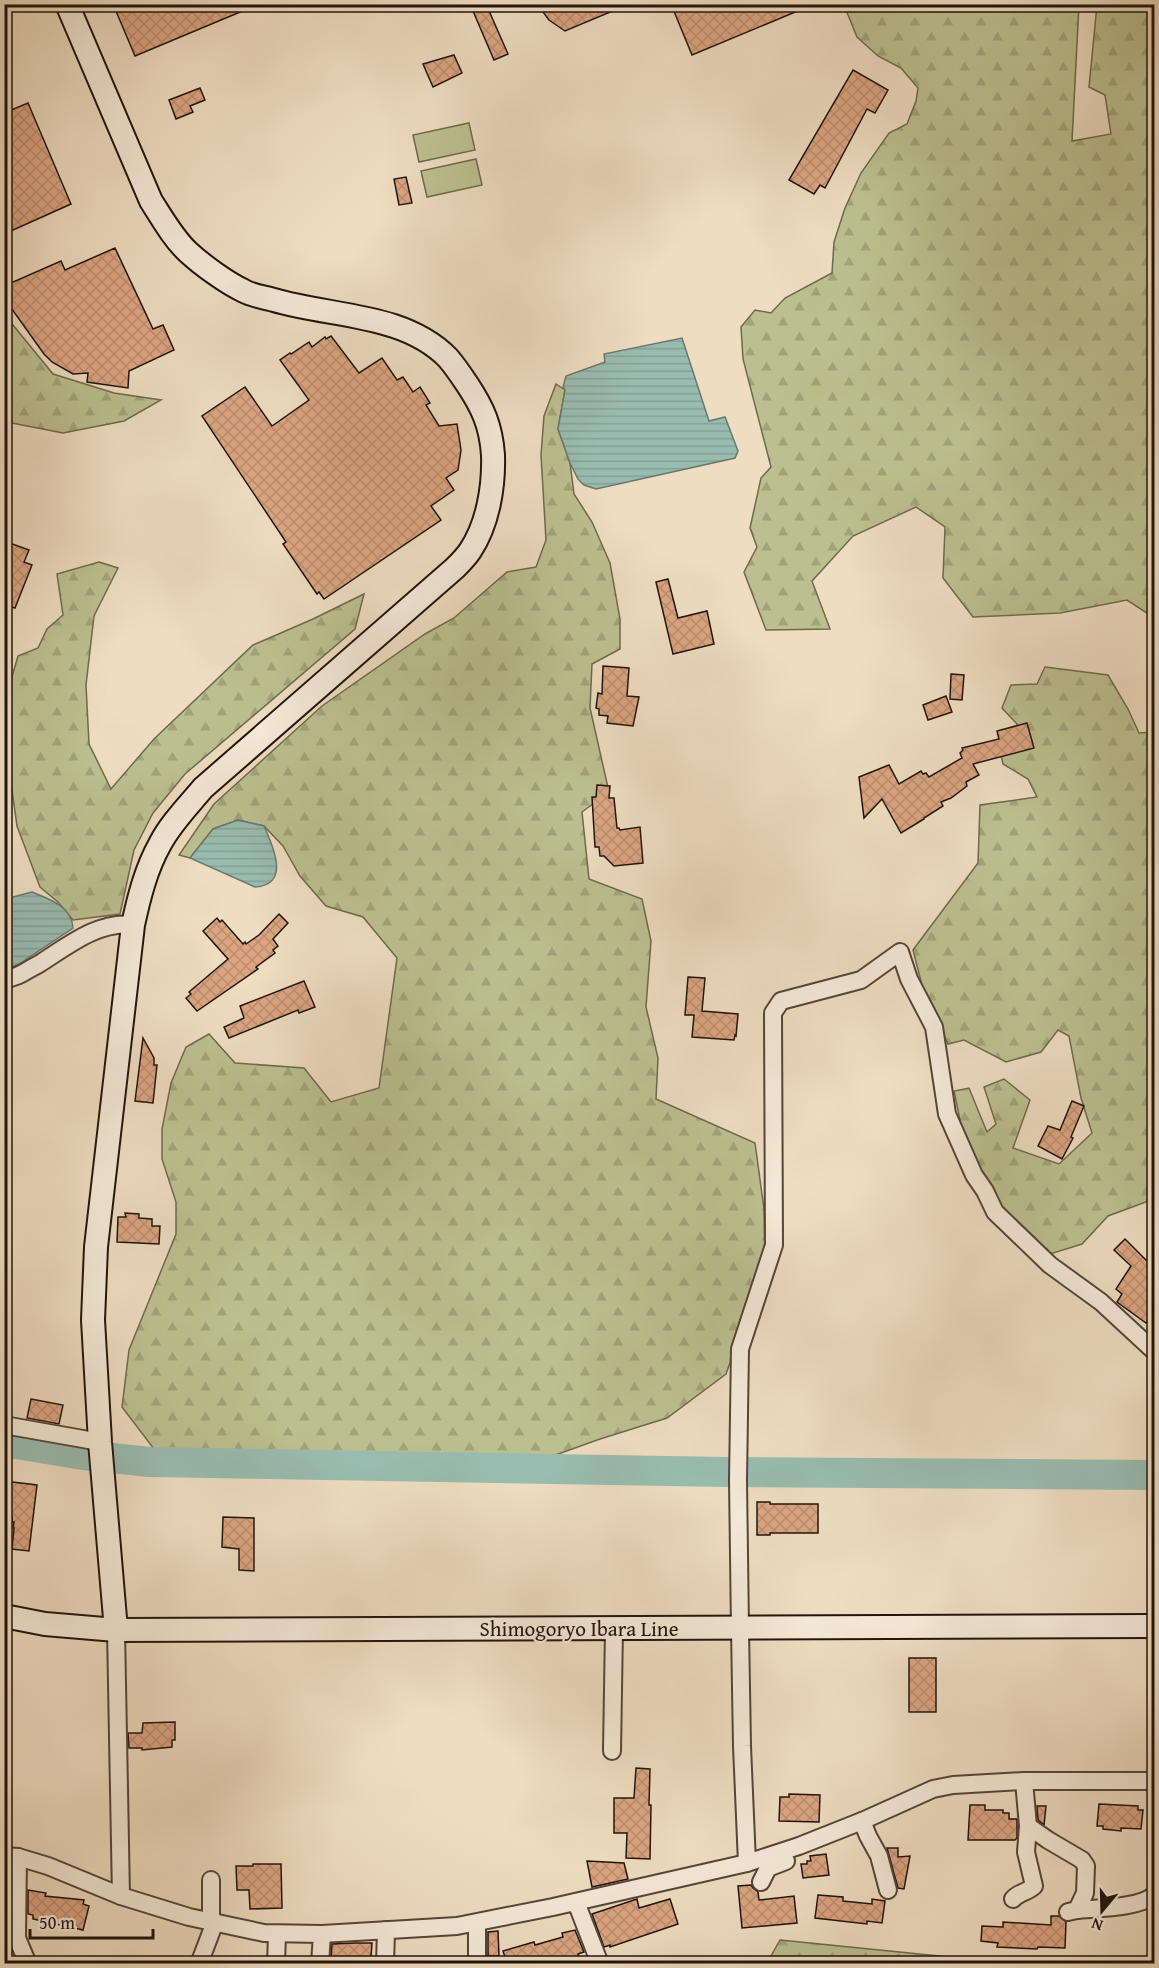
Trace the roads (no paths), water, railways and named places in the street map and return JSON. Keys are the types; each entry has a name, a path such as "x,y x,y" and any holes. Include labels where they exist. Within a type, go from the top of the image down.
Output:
{"street":[{"path":"67,4 151,201 166,225 188,252 245,292 290,305 385,323 418,335 447,357 474,395 488,420 492,440 493,470 491,493 478,537 469,552 455,568 203,788 176,820 160,844 140,894 133,925 96,1247 93,1320 116,1630 121,1896"},
{"path":"4,978 16,977 99,930 120,923 133,925"},
{"path":"747,1863 740,1629 738,1472 740,1349 774,1245 773,1013 781,1001 861,980 900,952 909,979 934,1027 947,1114 974,1175 995,1212 1050,1265 1101,1302 1155,1351"},
{"path":"4,1425 101,1448"},
{"name":"Shimogoryo Ibara Line","path":"4,1616 45,1624 116,1630 1155,1626"},
{"path":"612,1750 614,1629"},
{"path":"1012,1899 1034,1886 1026,1852 1028,1826 1024,1781"},
{"path":"28,1964 17,1938 11,1856 48,1866 121,1896 189,1917 277,1934 322,1934 457,1926 576,1902 747,1863 799,1846 862,1821 933,1789 953,1785 1024,1781 1155,1781"},
{"path":"862,1821 879,1856 888,1890"},
{"path":"1028,1826 1082,1860 1086,1866 1085,1893 1072,1911 1138,1903 1149,1900 1155,1895"},
{"path":"761,1882 768,1868 794,1857 798,1854 799,1846"},
{"path":"199,1964 213,1922 211,1880"},
{"path":"576,1902 600,1964"},
{"path":"477,1923 477,1964"},
{"path":"385,1964 386,1930"},
{"path":"276,1964 277,1934"},
{"path":"320,1964 322,1934"}],"water":[{"path":"682,338 709,421 725,417 738,451 735,458 596,489 584,485 578,479 570,463 558,429 566,376 605,362 604,354"},
{"path":"238,820 264,826 268,834 275,854 276,872 273,879 266,885 255,887 190,858 213,829"},
{"path":"32,892 64,909 72,920 73,928 16,966 5,967 5,899"}],"waterway":[{"path":"4,1442 83,1455 150,1462 726,1472 1154,1475"}]}
